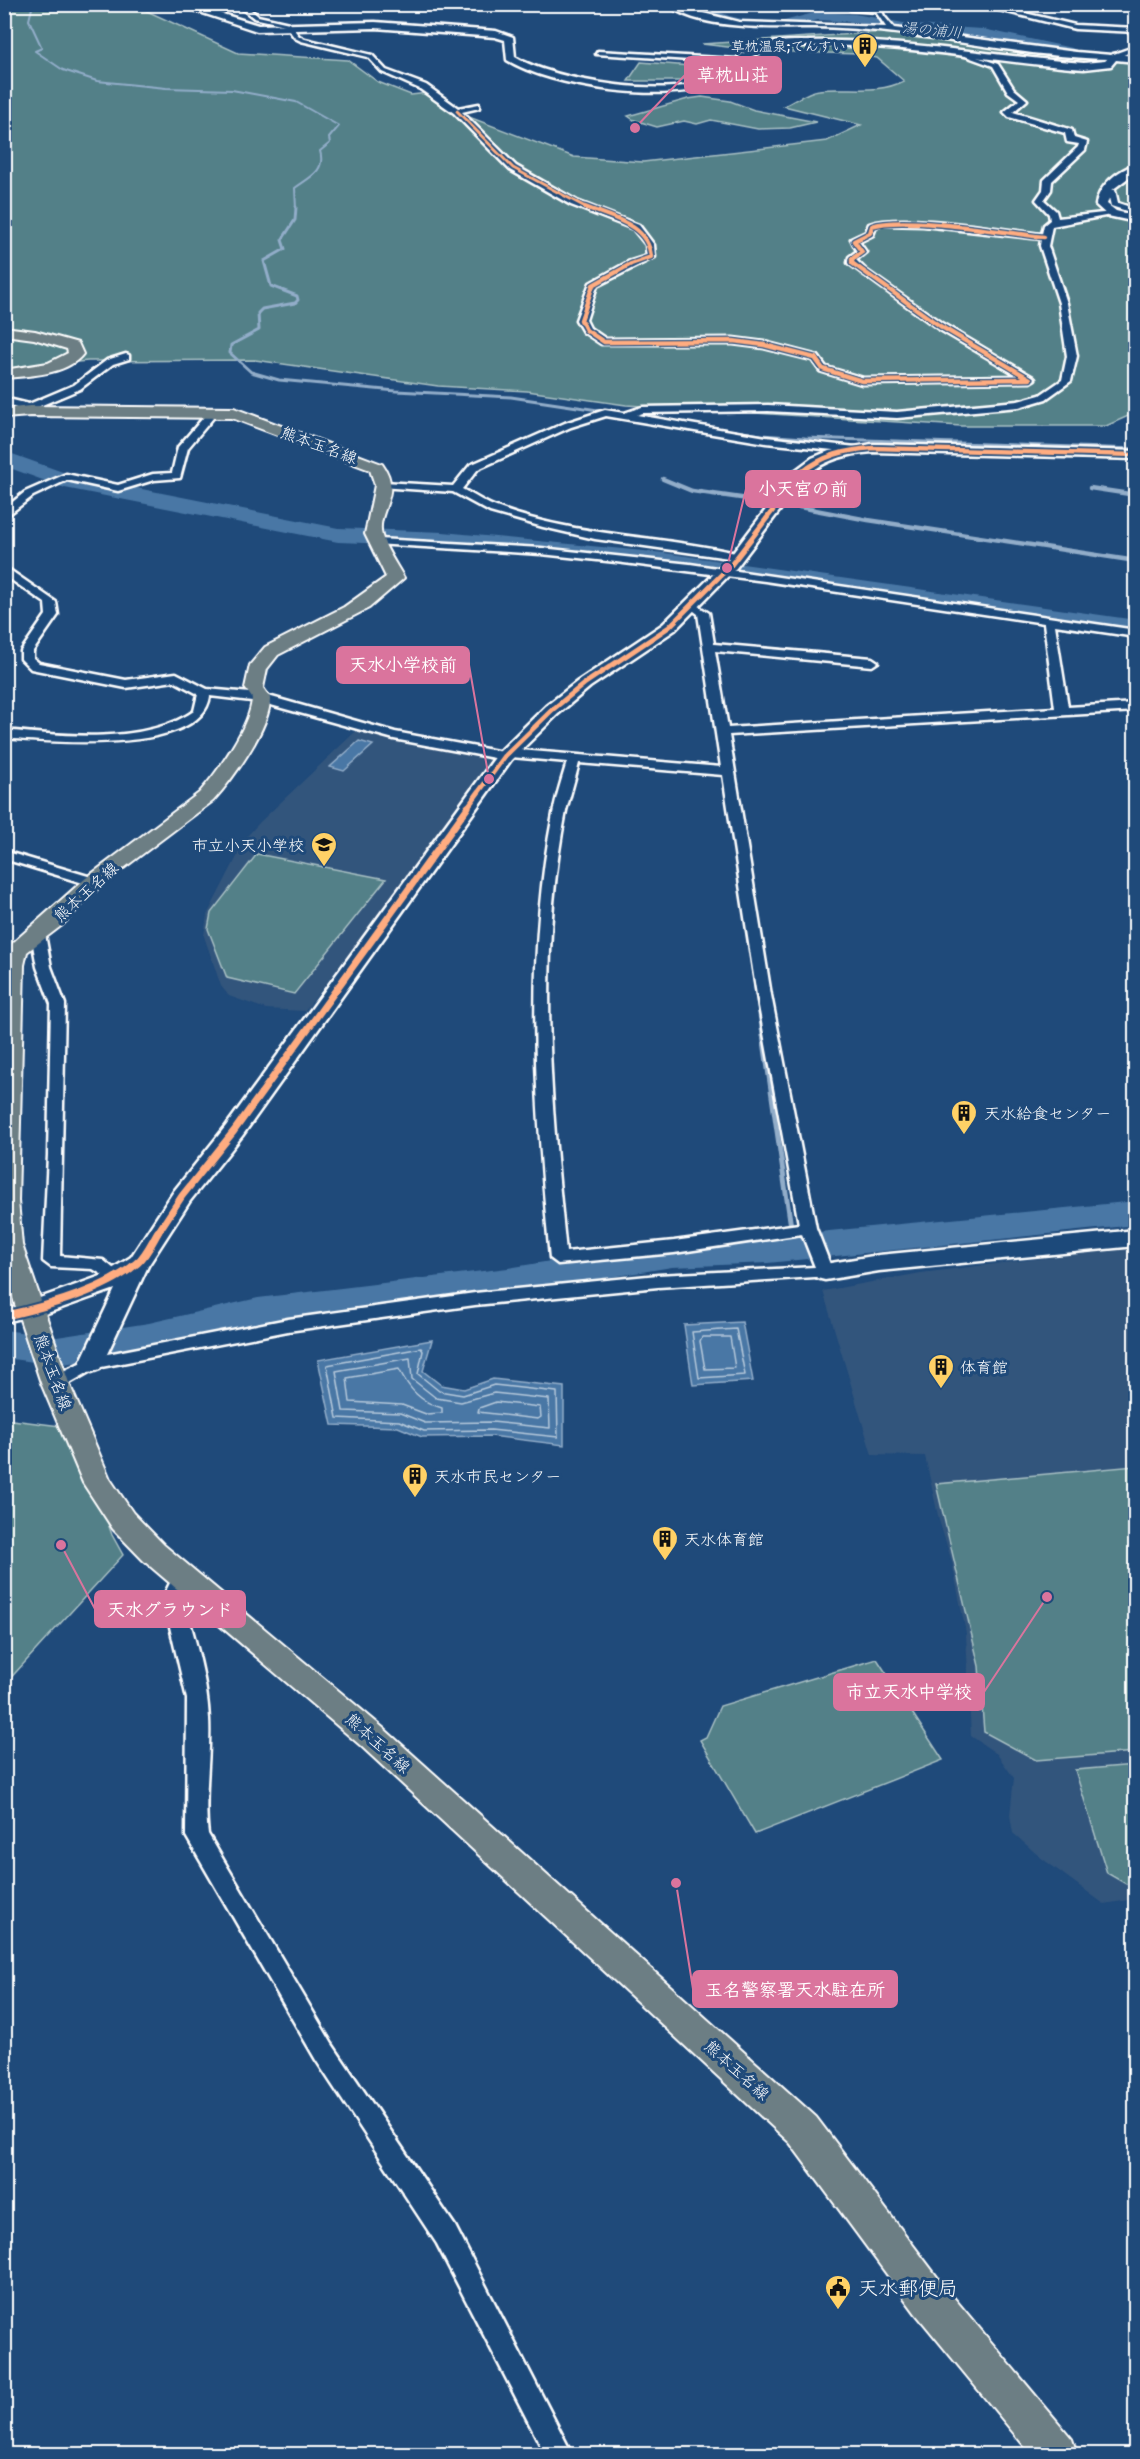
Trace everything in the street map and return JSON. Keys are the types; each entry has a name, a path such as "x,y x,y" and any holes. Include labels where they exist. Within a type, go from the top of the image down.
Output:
{"main road":[{"path":"4,331 35,335 73,346 76,354 60,364 4,374"},
{"name":"熊本玉名線","path":"4,414 30,409 234,413 355,457 376,467 381,475 383,485 373,534 395,578 385,589 264,657 256,673 254,688 261,698 243,750 218,785 93,882 38,934 17,949 9,965 5,1201 9,1245 52,1373 97,1483 130,1529 154,1553 183,1575 371,1736 803,2130 930,2300 1057,2454"}],"street":[{"path":"179,4 242,26 292,29 375,25 496,34 510,39 510,58 526,68 591,84 632,89 678,89 712,83 726,74 747,53 767,47 833,43 888,44 1084,66 1108,64 1118,53 1136,48"},
{"path":"239,4 256,17 281,22 303,40 370,56 384,71 423,87 457,111 513,168 574,203 636,227 650,245 651,257 593,285 581,320 586,330 604,342 733,341 764,345 815,358 823,369 862,381 1030,379 1042,380 1059,387"},
{"path":"670,4 721,22 750,27 814,25 893,27 1037,51 1136,58"},
{"path":"846,4 851,8 879,9 881,16 893,27"},
{"path":"978,4 1009,14 1071,27 1136,30"},
{"path":"598,53 737,61"},
{"path":"960,53 996,65 1001,70 1004,82 1023,100 1008,112 1012,115 1069,132 1070,140 1083,142 1083,148 1048,180 1047,190 1042,196 1041,200 1053,213 1054,221"},
{"path":"457,111 477,106"},
{"path":"1112,214 1101,205 1106,190 1136,167"},
{"path":"1106,190 1112,192 1114,204 1136,212"},
{"path":"627,415 768,408 897,415 1019,404 1043,397 1066,381 1072,356 1063,313 1064,303 1049,268 1044,246 1048,225 1054,221 1112,214 1136,219"},
{"path":"1030,379 940,326 863,272 852,263 852,259 862,252 854,240 865,237 872,226 891,223 1044,237"},
{"path":"4,401 30,409 77,387 110,362 126,357"},
{"path":"4,514 29,494 66,477 118,488 153,477 176,476 183,447 213,412"},
{"path":"455,489 461,485 474,467 568,425 605,413 766,440 852,449 905,448 1136,455"},
{"path":"94,1357 139,1262 182,1196 234,1131 506,754 552,710 669,627 728,566 801,473 814,462 852,449"},
{"path":"383,485 455,489 494,510 543,524 728,566 1049,621 1136,633"},
{"path":"378,542 541,551 728,566"},
{"path":"4,569 50,602 52,615 27,651 27,659 35,666 126,684 176,677 204,692 261,698 394,735 506,754 730,772"},
{"path":"692,605 703,613 764,995 809,1230 823,1265"},
{"path":"1049,621 1062,711"},
{"path":"709,647 872,663"},
{"path":"4,734 43,739 123,737 167,730 196,716 201,709 204,692"},
{"path":"721,732 1136,707"},
{"path":"574,759 558,818 550,870 543,989 546,1133 558,1258 674,1247 809,1230"},
{"path":"4,855 93,882"},
{"path":"38,934 44,967 58,1004 57,1155 51,1261 97,1264 116,1277"},
{"path":"52,1373 94,1357 288,1325 475,1299 823,1265 879,1263 1136,1238"},
{"path":"4,1316 31,1310 116,1277 139,1262"},
{"path":"183,1575 173,1597 191,1660 199,1732 194,1814 198,1836 324,2052 446,2235 559,2454"}],"shaded area":[{"name":"市立小天小学校","path":"367,730 500,757 305,1011 266,1009 229,996 221,986 204,936 207,915 238,855 240,844 260,822 355,732"},
{"path":"1135,1247 1135,1899 1104,1904 1040,1857 1013,1833 1010,1815 1014,1778 997,1754 971,1736 966,1633 952,1562 939,1520 925,1456 872,1455 823,1291 921,1273"}],"green space":[{"path":"5,5 134,5 238,53 348,60 378,82 411,95 428,93 448,109 574,157 643,162 827,141 861,125 784,106 815,91 883,88 904,81 877,58 858,54 762,51 702,44 902,31 1135,60 1135,413 1106,426 961,426 626,405 527,391 438,386 255,360 88,361 5,369"},
{"path":"641,62 703,67 680,81 628,81"},
{"path":"702,97 730,101 754,110 816,122 790,128 758,129 711,120 697,124 684,121 657,127 628,116"},
{"path":"257,854 386,879 294,994 227,978 208,929 211,913"},
{"path":"4,1419 60,1426 97,1492 112,1535 123,1555 5,1684"},
{"path":"1135,1466 1135,1752 1036,1760 984,1732 979,1666 936,1484"},
{"path":"877,1659 943,1760 755,1834 700,1740 706,1737 720,1706"},
{"path":"1135,1765 1135,1883 1126,1884 1107,1873 1075,1770"}],"water":[{"path":"359,741 373,745 344,771 330,767"},
{"path":"742,1322 753,1381 693,1385 684,1325"},
{"path":"432,1340 423,1371 441,1385 464,1389 493,1379 564,1387 564,1445 491,1436 422,1437 398,1427 332,1425 318,1360"}],"waterway":[{"path":"33,4 29,20 42,48 35,51 63,70 97,81 166,88 232,90 296,102 339,126 329,138 330,143 320,151 319,169 295,188 296,208"},
{"name":"湯の浦川","path":"688,4 724,19 755,26 785,25 817,16 855,18 914,30 983,34 1072,53"},
{"name":"湯の浦川","path":"1124,56 1136,54"},
{"path":"296,208 295,220 282,240 285,249 264,261 271,286 297,296 298,300 295,303 262,309 258,313 259,330 231,345 230,353 251,372 279,380 396,391 511,397 618,413"},
{"path":"658,419 761,435 805,438 1136,449"},
{"path":"4,458 65,481 338,535 443,539 665,560 1136,628"},
{"path":"663,479 692,491 769,502"},
{"path":"1090,488 1136,495"},
{"path":"789,505 868,520 1136,561"},
{"path":"753,966 792,1234"},
{"path":"4,1344 57,1351 149,1337 258,1312 508,1281 672,1254 768,1250 1136,1213"},
{"path":"792,1232 794,1247"}],"cycle path":[{"path":"457,111 513,168 574,203 636,227 650,245 651,257 631,264 593,285 581,320 586,330 604,342 733,341 764,345 815,358 823,369 862,381 1030,379 940,326 863,272 852,263 852,259 862,252 854,241 870,233 872,226 880,223 923,224 1044,237"},
{"path":"4,1316 31,1310 109,1282 139,1262 182,1196 234,1131 505,756 552,710 584,684 669,627 731,565 801,473 825,457 852,450 873,448 1136,455"}],"place":[{"name":"草枕温泉;てんすい","path":"865,69"},
{"name":"草枕山荘","path":"635,128"},
{"name":"小天宮の前","path":"727,568"},
{"name":"天水小学校前","path":"489,779"},
{"name":"市立小天小学校","path":"324,868"},
{"name":"天水給食センター","path":"964,1136"},
{"name":"体育館","path":"941,1390"},
{"name":"天水市民センター","path":"415,1499"},
{"name":"天水グラウンド","path":"61,1545"},
{"name":"天水体育館","path":"665,1562"},
{"name":"市立天水中学校","path":"1047,1597"},
{"name":"玉名警察署天水駐在所","path":"676,1883"},
{"name":"天水郵便局","path":"838,2311"}]}
